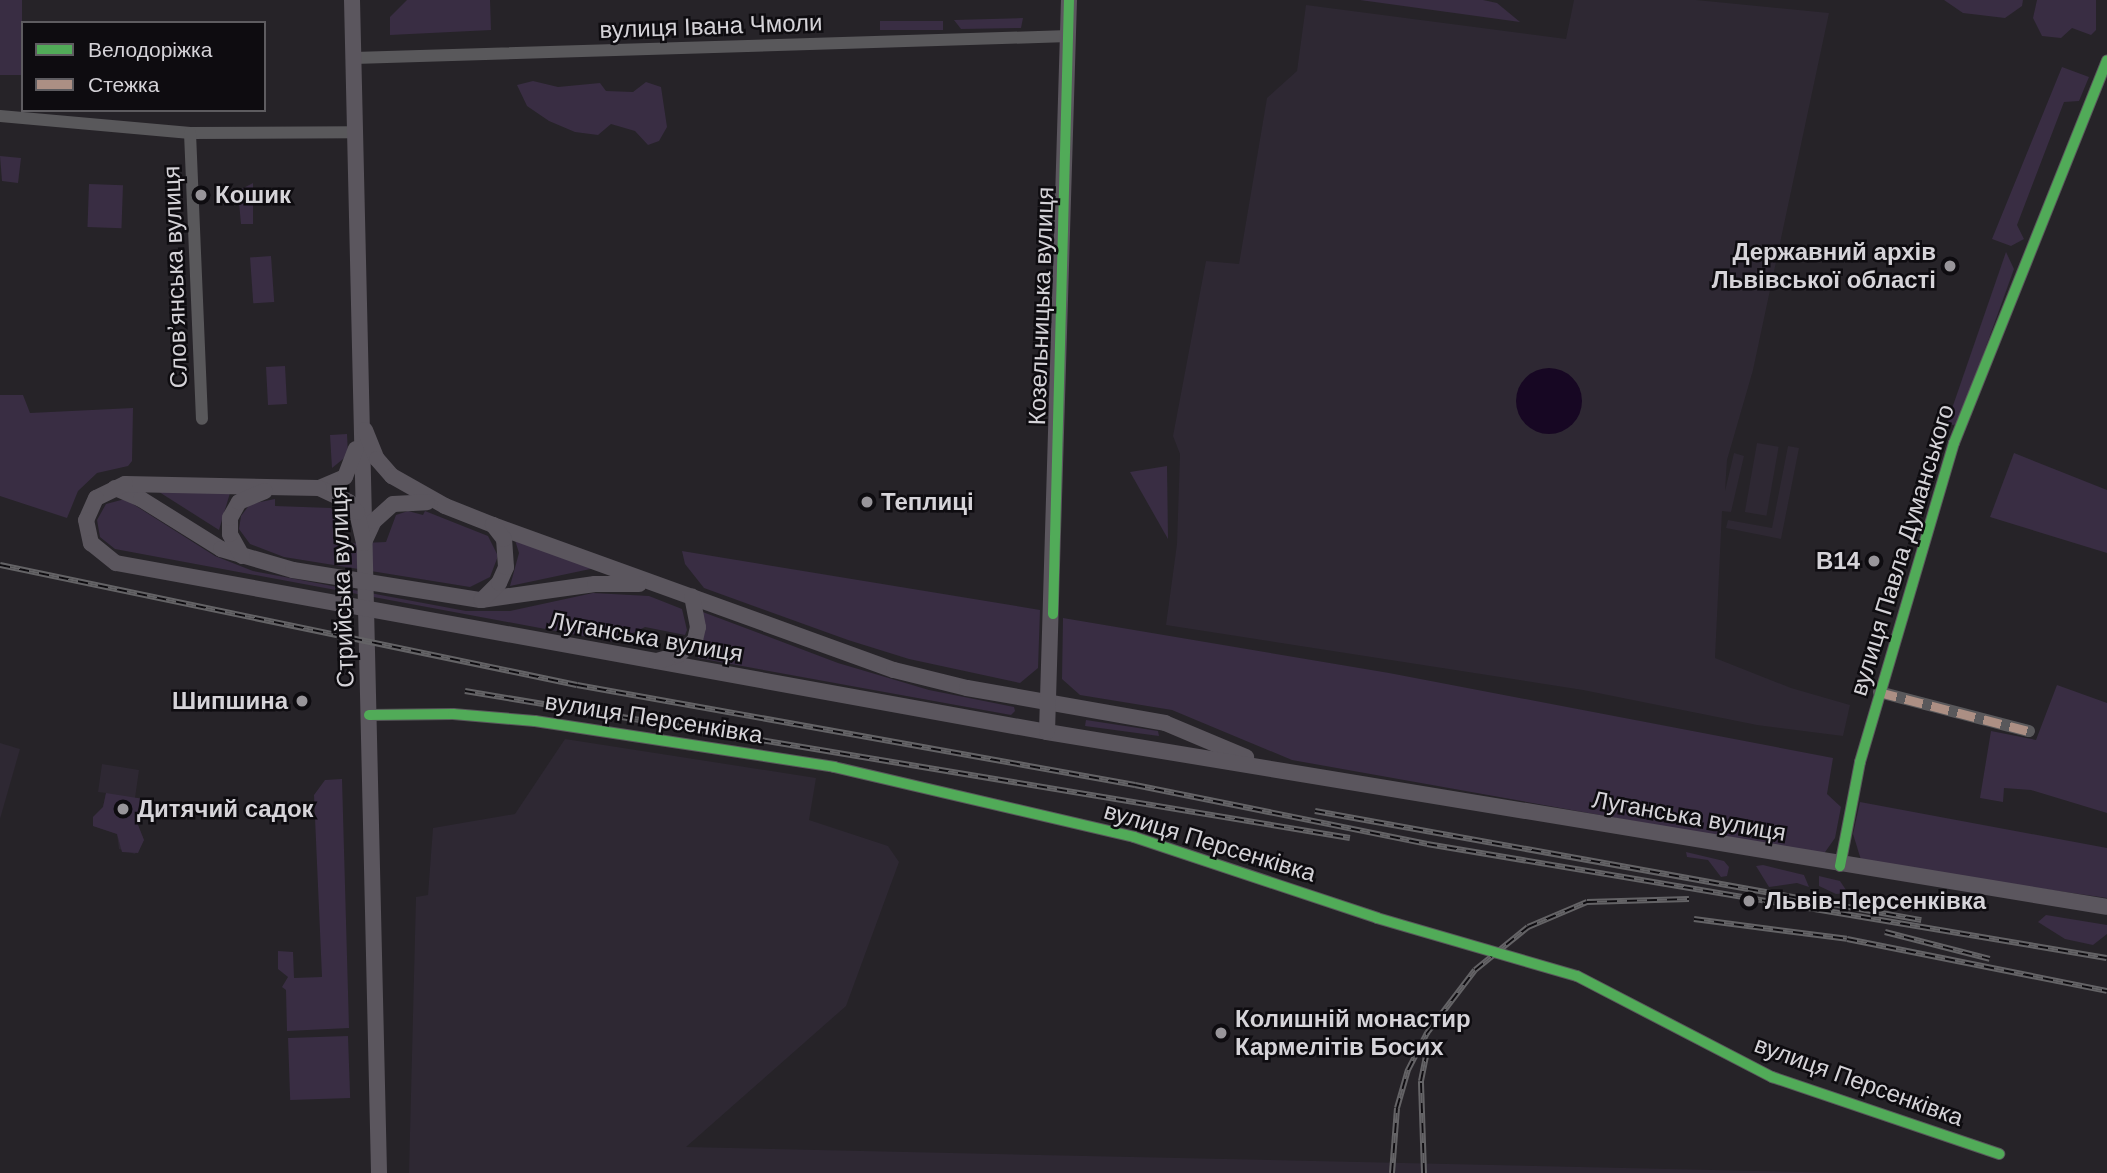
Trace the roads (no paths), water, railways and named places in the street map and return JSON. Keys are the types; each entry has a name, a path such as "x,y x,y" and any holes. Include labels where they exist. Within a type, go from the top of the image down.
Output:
{"main road":[{"name":"Стрийська вулиця","path":"352,0 379,1173"},
{"name":"Козельницька вулиця","path":"1047,732 1069,0"},
{"name":"Луганська вулиця","path":"360,409 371,448 384,468 410,489 493,525 894,670 1049,703 1166,723 1264,765"},
{"path":"319,488 349,472 356,456 360,409"},
{"path":"109,488 133,484 319,488 349,502 357,512 364,543"},
{"name":"Луганська вулиця","path":"660,587 595,584 481,600 293,570 242,556 209,543 130,493 109,488 91,504 87,534 101,555 116,562 653,662 1047,732 1264,765 1840,866 2107,907"},
{"path":"242,556 230,534 233,510 248,496 279,488"},
{"name":"Луганська вулиця","path":"364,543 374,520 393,504 407,500 445,506"},
{"path":"481,600 494,590 506,567 504,539 493,525"},
{"path":"653,662 678,655 695,640 698,627 692,597"}],"street":[{"name":"вулиця Івана Чмоли","path":"354,58 1069,36"},
{"name":"вулиця Павла Думанського","path":"1840,866 1860,762 1879,692 1955,443 2107,60"},
{"path":"0,116 190,133 355,132"},
{"name":"Словʼянська вулиця","path":"190,133 202,419"},
{"path":"1879,692 2029,731"},
{"name":"вулиця Персенківка","path":"369,715 453,714 535,721 834,767 1134,837 1377,918 1577,976 1772,1077 1999,1154"}],"railway":[{"path":"0,565 577,685 1135,785 1427,844 2107,958"},
{"path":"465,691 1350,838"},
{"path":"1315,811 1921,920"},
{"path":"1392,1173 1397,1108 1408,1070 1427,1033 1475,970 1528,927 1587,902 1689,899"},
{"path":"1694,919 1847,939 2107,991"},
{"path":"1885,932 1990,959"},
{"path":"1424,1173 1421,1081 1429,1041"}],"place":[{"name":"Кошик","path":"201,195"},
{"name":"Державний архів Львівської області","path":"1950,266"},
{"name":"Теплиці","path":"867,502"},
{"name":"В14","path":"1874,561"},
{"name":"Шипшина","path":"302,701"},
{"name":"Дитячий садок","path":"123,809"},
{"name":"Львів-Персенківка","path":"1749,901"},
{"name":"Колишній монастир Кармелітів Босих","path":"1221,1033"}]}
